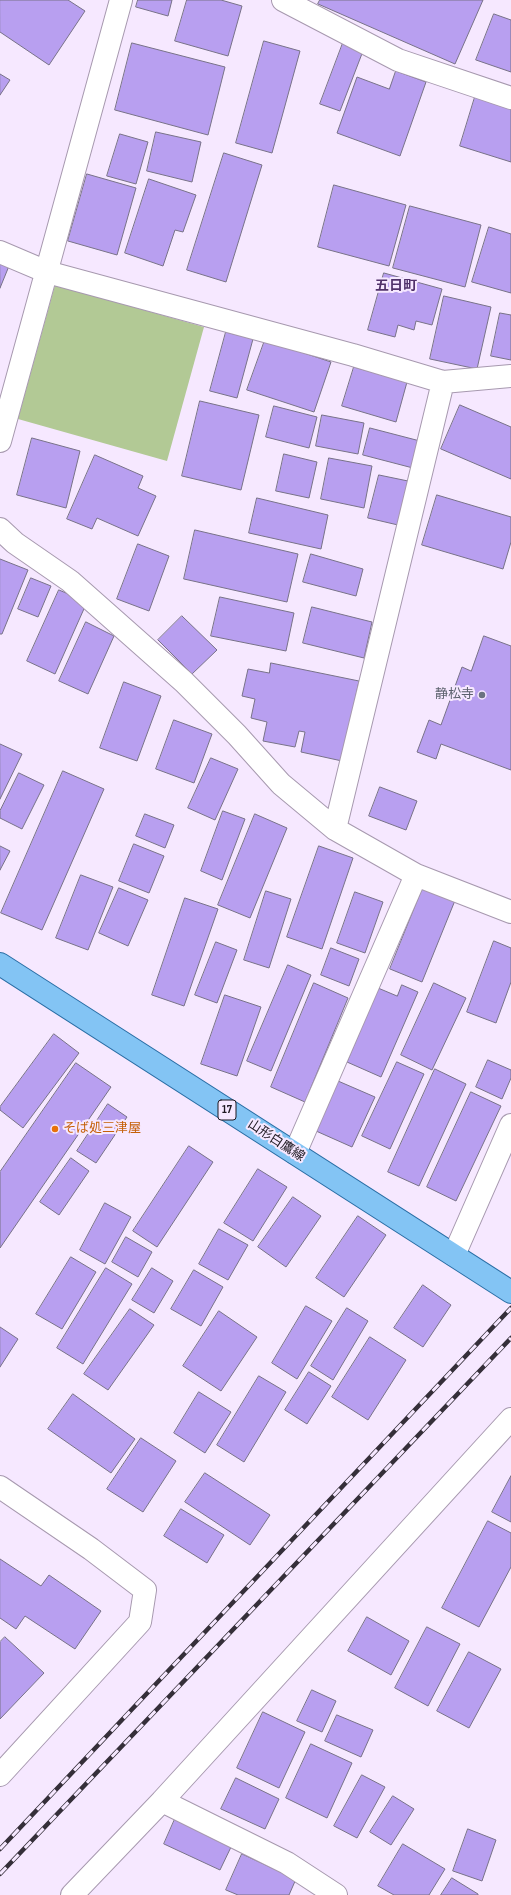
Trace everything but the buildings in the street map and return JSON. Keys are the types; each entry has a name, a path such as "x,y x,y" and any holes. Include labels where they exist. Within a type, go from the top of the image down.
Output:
{"main road":[{"name":"山形白鷹線","path":"0,964 511,1292"}],"street":[{"path":"0,440 121,0"},
{"path":"283,0 398,60 511,98"},
{"path":"0,252 47,272 354,355 443,382 511,376"},
{"path":"335,829 443,382"},
{"path":"0,529 15,543 70,581 184,682 237,735 281,784 335,829 416,875 511,912"},
{"path":"295,1153 416,875"},
{"path":"454,1256 511,1125"},
{"path":"72,1895 162,1801 511,1419"},
{"path":"0,1487 91,1549 145,1590 140,1622 3,1766"},
{"path":"162,1801 287,1863 336,1895"}],"green space":[{"path":"55,285 204,327 167,461 18,419"}],"railway":[{"path":"0,1849 511,1308"},
{"path":"0,1874 511,1338"}],"place":[{"name":"静松寺","path":"482,695"},
{"name":"そば処三津屋","path":"55,1129"}],"district":[{"name":"五日町","path":"396,286"}]}
